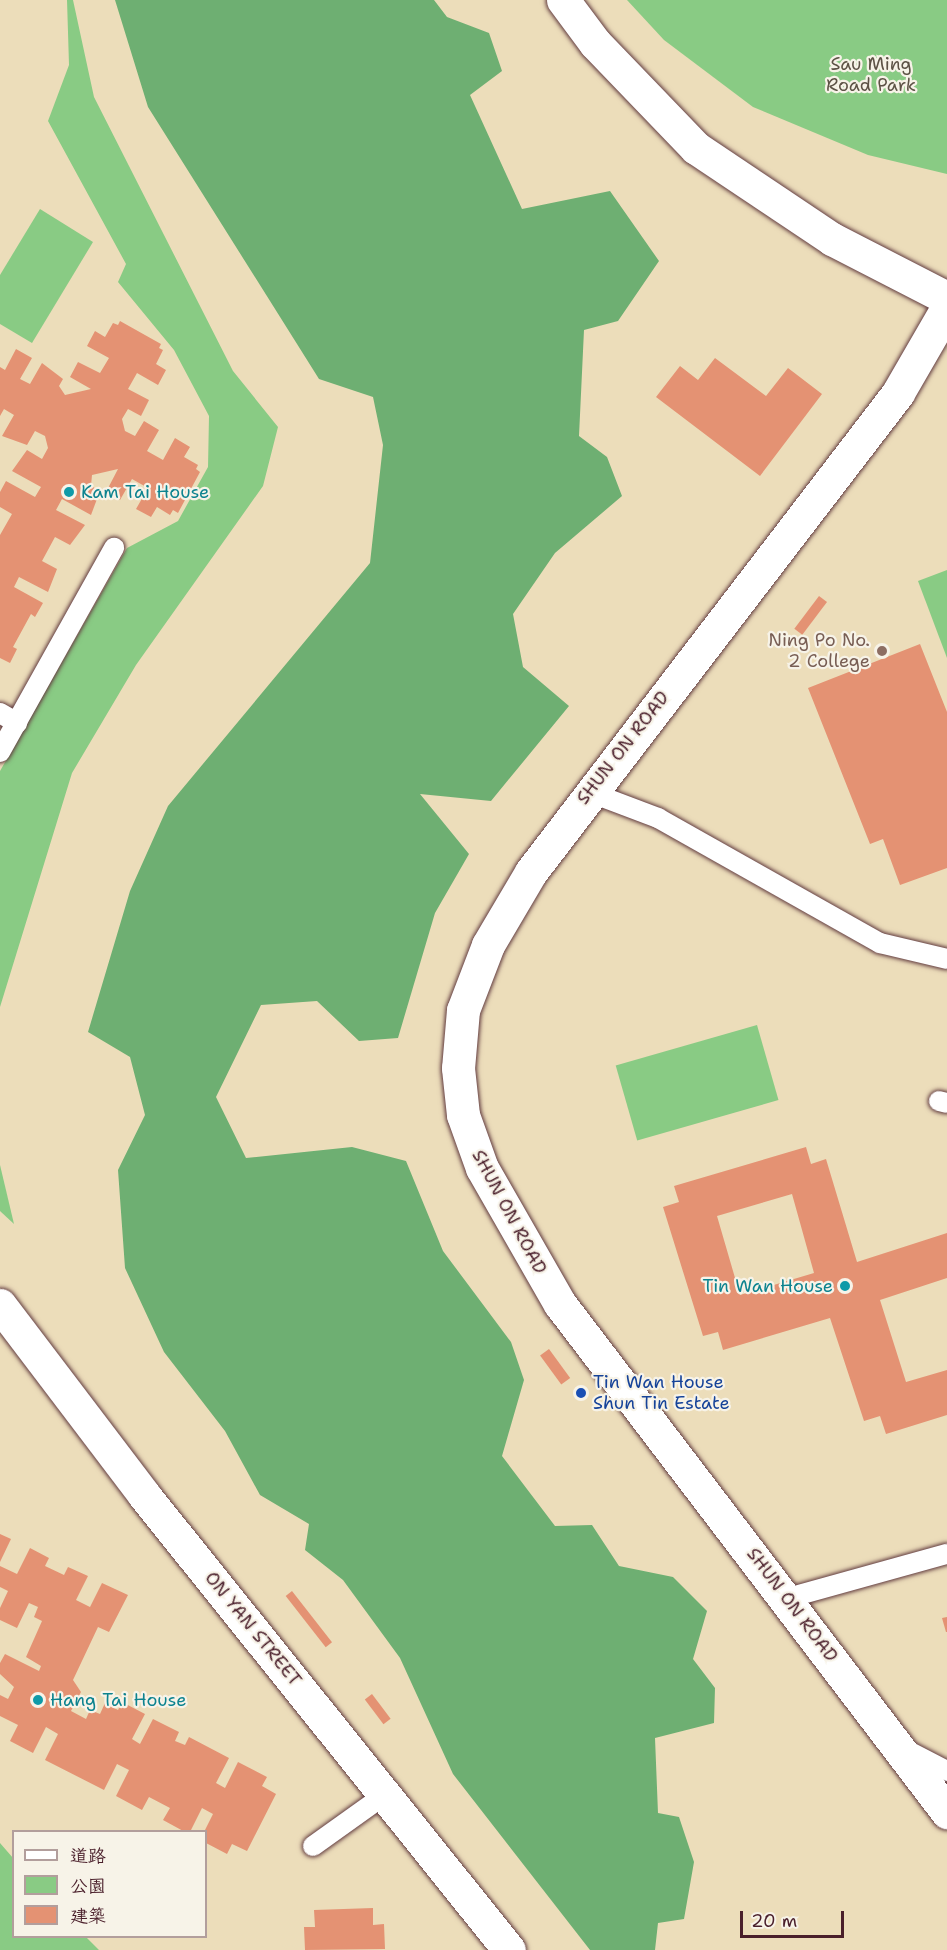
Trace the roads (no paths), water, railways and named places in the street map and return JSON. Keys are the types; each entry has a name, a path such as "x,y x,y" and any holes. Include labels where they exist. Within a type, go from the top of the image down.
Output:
{"street":[{"path":"563,0 595,43 696,148 832,239 947,298"},
{"name":"SHUN ON ROAD","path":"947,308 898,393 589,792 531,872 488,945 463,1010 458,1068 463,1115 482,1168 507,1215 578,1331 788,1598 947,1812"},
{"name":"ON YAN STREET","path":"0,1305 144,1496 386,1794 509,1950"}],"lane":[{"path":"0,752 8,718 114,548"},
{"path":"589,792 658,818 880,943 947,959"},
{"path":"788,1598 947,1554"},
{"path":"894,1743 947,1771"},
{"path":"313,1846 386,1794"}],"place":[{"name":"Kam Tai House","path":"69,492"},
{"name":"Ning Po No. 2 College","path":"882,651"},
{"name":"Tin Wan House","path":"845,1286"},
{"name":"Tin Wan House Shun Tin Estate","path":"581,1393"},
{"name":"Hang Tai House","path":"38,1700"}],"park label":[{"name":"Sau Ming Road Park","path":"871,76"}]}
